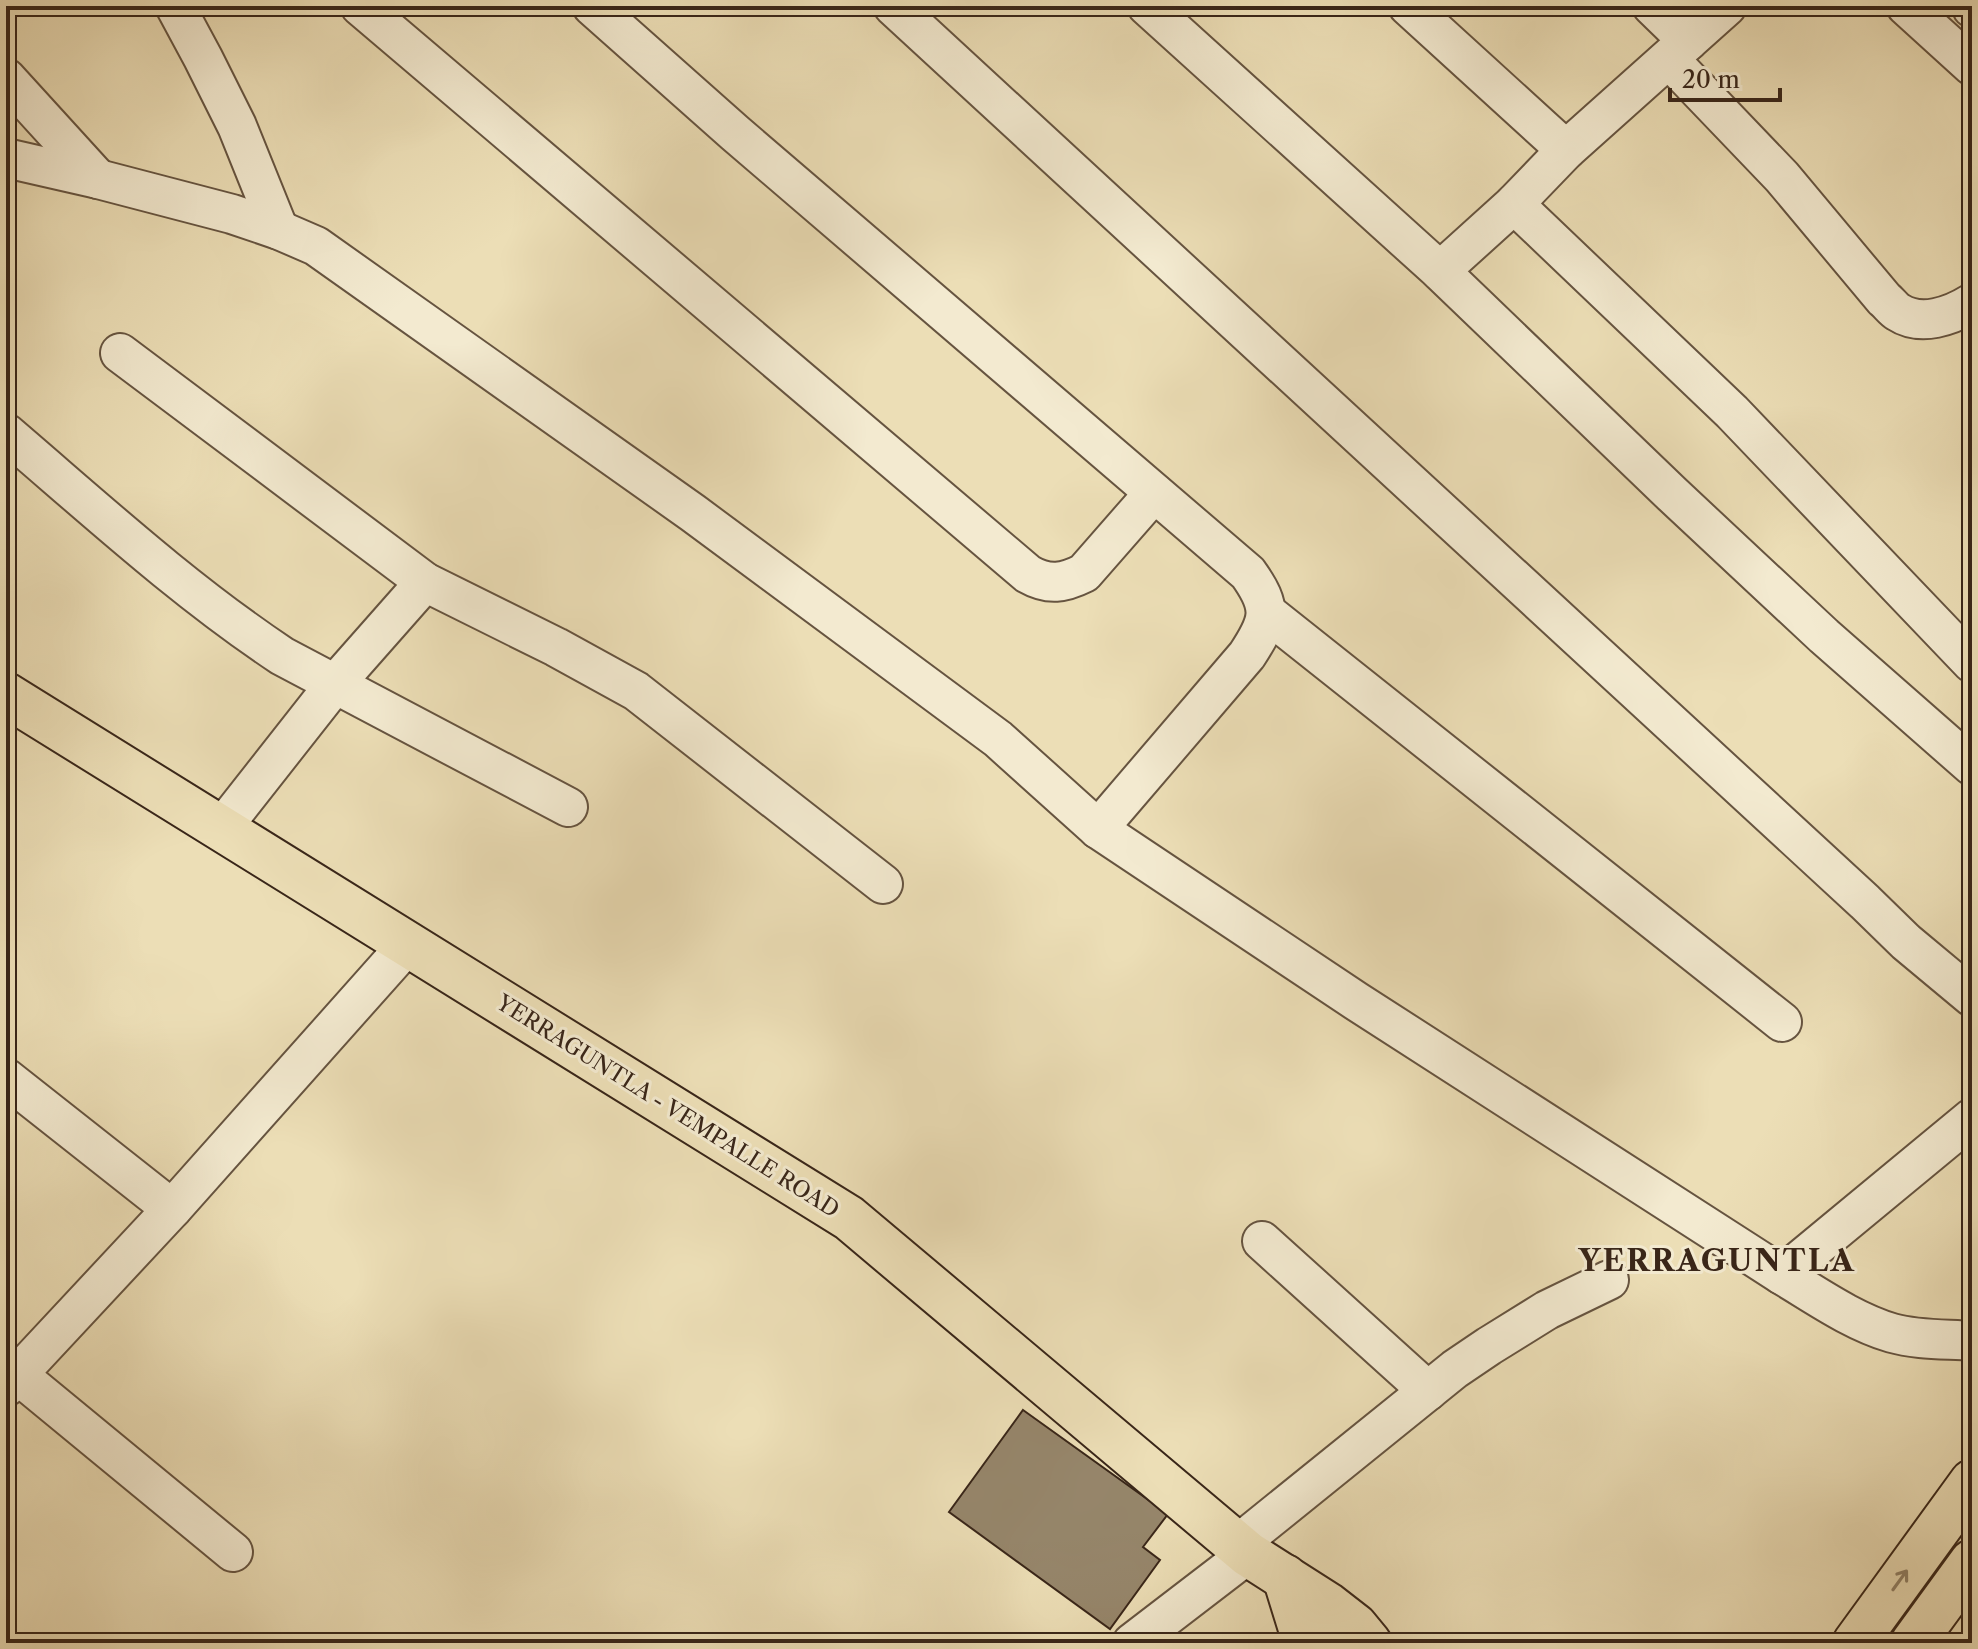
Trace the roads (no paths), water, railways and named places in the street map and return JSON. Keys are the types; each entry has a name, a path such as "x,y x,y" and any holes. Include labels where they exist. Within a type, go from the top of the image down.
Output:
{"highway":[{"name":"YERRAGUNTLA - VEMPALLE ROAD","path":"6,695 849,1218 1242,1550 1328,1605 1355,1626 1369,1643"},
{"path":"1855,1643 1972,1482"},
{"path":"1913,1643 1972,1562"},
{"path":"1285,1577 1302,1632 1309,1643"}],"street":[{"path":"175,6 237,126 279,230"},
{"path":"360,6 1028,574 1053,583 1069,581 1084,573 1154,493"},
{"path":"592,6 1248,573 1262,593 1267,613 1259,637 1247,655 1098,829"},
{"path":"893,6 1906,942 1972,997"},
{"path":"1147,6 1440,271 1824,636 1972,766"},
{"path":"1408,6 1566,150"},
{"path":"1652,6 1679,50 1884,299 1900,313 1920,320 1941,317 1972,303"},
{"path":"1440,271 1514,204 1566,150 1727,6"},
{"path":"1906,6 1972,66"},
{"path":"6,78 98,179"},
{"path":"6,158 232,214 316,246 693,513 998,739 1098,829 1343,992 1782,1275 1853,1317 1893,1333 1916,1338 1972,1341"},
{"path":"1514,204 1732,412 1972,663"},
{"path":"120,353 425,582 582,660 636,691 883,884"},
{"path":"6,433 194,594 282,656 568,807"},
{"path":"221,829 335,684 425,582"},
{"path":"1267,613 1782,1022"},
{"path":"233,1552 10,1375 172,1209 408,944"},
{"path":"6,1078 172,1209"},
{"path":"1782,1275 1972,1118"},
{"path":"1262,1241 1428,1391"},
{"path":"1132,1643 1455,1369 1547,1310 1609,1280"}],"district":[{"name":"YERRAGUNTLA","path":"1717,1260"}]}
